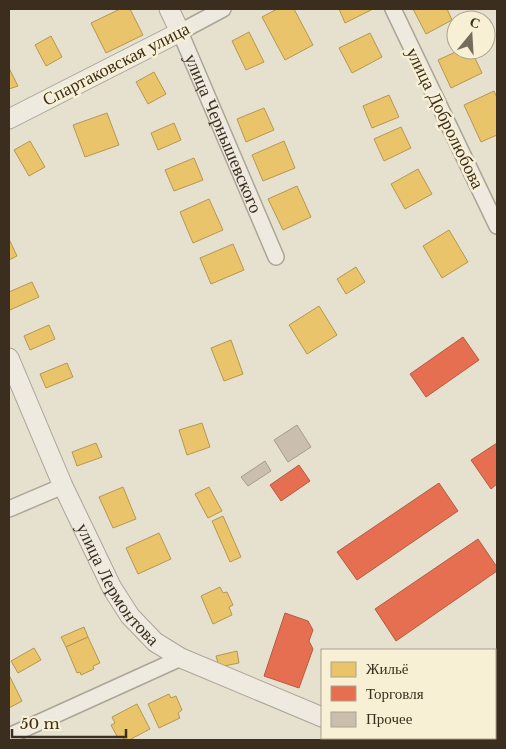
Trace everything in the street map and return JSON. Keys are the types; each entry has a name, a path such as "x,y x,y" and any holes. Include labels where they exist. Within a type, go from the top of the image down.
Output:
{"street":[{"name":"улица Чернышевского","path":"169,9 276,257"},
{"name":"Спартаковская улица","path":"9,119 222,9"},
{"name":"улица Добролюбова","path":"393,9 497,226"},
{"name":"улица Лермонтова","path":"9,358 62,486 112,588 130,616 155,642 181,658 321,717"},
{"path":"9,509 62,486"},
{"path":"9,736 181,658"}],"building: Жильё":[{"path":"120,9 130,9 143,35 106,53 91,23"},
{"path":"277,9 294,9 313,45 285,60 262,17"},
{"path":"339,9 373,9 345,23"},
{"path":"413,9 447,9 446,23 426,34"},
{"path":"249,32 264,62 246,70 232,41"},
{"path":"370,33 382,57 352,73 339,48"},
{"path":"51,36 62,57 46,66 35,45"},
{"path":"446,56 446,60 476,60 482,73 451,88 438,60"},
{"path":"9,68 18,86 9,89"},
{"path":"154,72 166,94 148,104 136,82"},
{"path":"494,91 497,98 497,135 481,142 464,105"},
{"path":"389,95 399,117 372,128 363,106"},
{"path":"264,108 274,130 246,142 237,119"},
{"path":"107,113 119,145 85,157 73,125"},
{"path":"174,123 181,140 158,150 151,133"},
{"path":"401,127 411,148 384,161 374,139"},
{"path":"30,141 45,167 29,176 14,150"},
{"path":"284,141 295,168 263,181 252,155"},
{"path":"194,158 203,180 174,191 165,170"},
{"path":"418,169 432,194 405,209 391,184"},
{"path":"297,186 311,217 283,230 268,199"},
{"path":"209,199 223,230 193,243 180,212"},
{"path":"449,230 468,262 442,278 423,246"},
{"path":"9,239 17,256 9,260"},
{"path":"233,244 244,270 211,284 200,258"},
{"path":"356,267 365,282 346,294 337,279"},
{"path":"32,282 39,297 10,310 9,292"},
{"path":"319,306 337,335 307,354 289,325"},
{"path":"49,325 55,339 30,350 24,336"},
{"path":"231,340 243,374 224,381 211,348"},
{"path":"67,363 73,377 46,388 40,374"},
{"path":"202,423 210,447 187,455 179,430"},
{"path":"96,443 102,457 77,466 72,452"},
{"path":"123,487 136,519 113,528 99,497"},
{"path":"209,487 222,511 208,518 195,494"},
{"path":"223,516 241,557 230,562 212,521"},
{"path":"159,533 171,559 138,574 126,548"},
{"path":"220,587 223,593 227,592 233,605 229,607 232,615 213,624 201,596"},
{"path":"84,627 88,637 66,647 61,637"},
{"path":"88,637 100,663 93,666 94,669 81,675 80,672 77,673 66,647"},
{"path":"34,648 41,660 18,673 11,661"},
{"path":"237,651 239,663 219,667 216,656"},
{"path":"9,675 22,701 9,708"},
{"path":"169,694 171,698 176,696 182,710 178,713 180,718 159,728 148,704"},
{"path":"137,704 150,729 129,740 124,740 122,736 118,738 111,725 115,723 112,717"}],"building: Торговля":[{"path":"463,337 479,360 426,397 410,374"},
{"path":"497,443 497,484 491,489 471,460"},
{"path":"299,465 310,481 281,501 270,485"},
{"path":"439,483 458,511 357,580 337,552"},
{"path":"478,539 497,567 497,571 396,641 375,609"},
{"path":"285,613 308,621 313,630 309,641 313,649 299,688 264,676"}],"building: Прочее":[{"path":"297,425 311,447 288,462 274,440"},
{"path":"265,461 271,471 248,486 241,477"}]}
